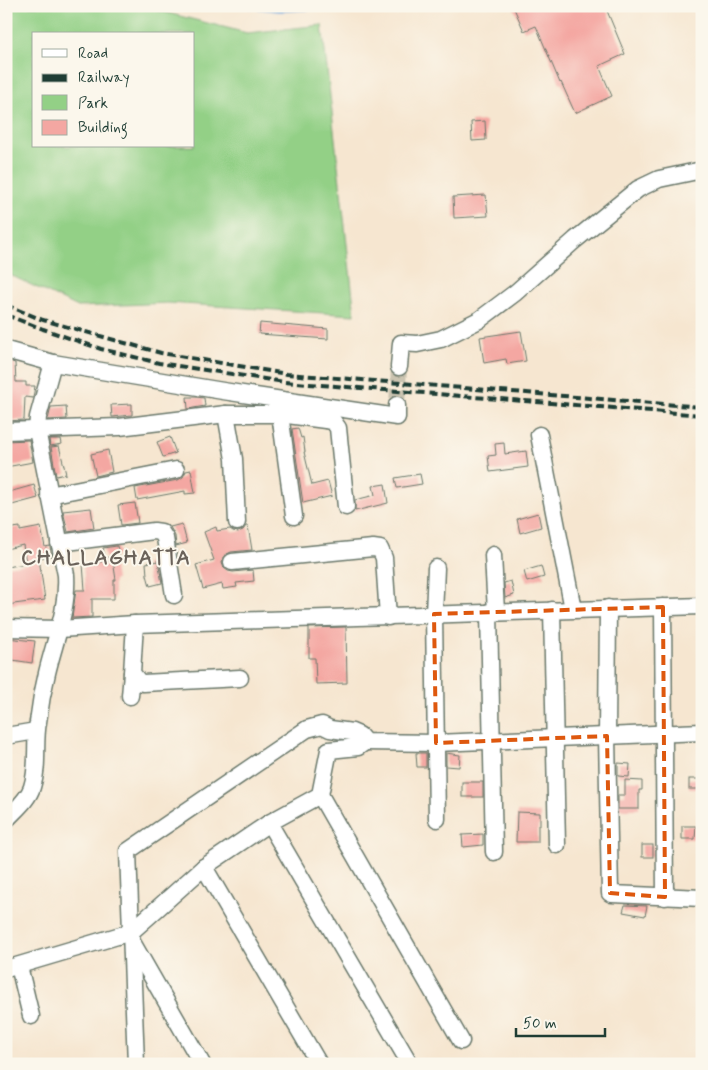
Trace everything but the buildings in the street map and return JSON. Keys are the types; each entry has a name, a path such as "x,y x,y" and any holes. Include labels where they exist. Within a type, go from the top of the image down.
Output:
{"street":[{"path":"400,367 401,343 417,344 441,339 478,320 515,294 575,240 638,189 659,179 702,170"},
{"path":"6,350 52,363 396,416 397,405"},
{"path":"6,820 32,788 35,773 36,731 46,676 60,629 66,597 66,575 37,430 38,417 52,363"},
{"path":"226,414 234,459 237,522"},
{"path":"6,432 119,427 226,414 280,414 333,421 338,428 346,507"},
{"path":"280,414 294,516"},
{"path":"540,435 573,609"},
{"path":"49,495 176,470"},
{"path":"59,543 154,531 161,532 165,538 174,595"},
{"path":"232,562 373,548 380,549 384,558 388,617"},
{"path":"493,555 492,740 494,852"},
{"path":"436,568 434,614 437,819"},
{"path":"6,628 60,629 135,624 702,606"},
{"path":"663,607 665,897"},
{"path":"608,608 607,736 610,893 702,898"},
{"path":"552,610 557,845"},
{"path":"130,696 135,624"},
{"path":"132,672 139,682 143,683 240,678"},
{"path":"136,1064 128,851 306,729 322,725 330,729 352,732 359,735 365,742"},
{"path":"330,729 329,750 320,795 461,1041"},
{"path":"6,736 36,731"},
{"path":"329,750 358,747 365,742 436,743 702,732"},
{"path":"31,1016 12,968 131,936 204,867 269,822 320,795"},
{"path":"269,822 410,1064"},
{"path":"204,867 319,1064"},
{"path":"131,936 202,1064"}],"highlighted area":[{"path":"663,607 665,897 610,893 607,736 436,743 434,614"}],"green space":[{"path":"16,6 140,6 247,33 322,25 355,315 168,303 78,307 6,273 6,19"}],"waterway":[{"path":"246,6 280,10 361,6"}],"tunnel":[{"path":"397,405 399,367"}],"railway":[{"path":"6,305 43,320 161,353 287,374 702,407"},
{"path":"6,315 101,349 159,363 284,382 702,415"}],"district":[{"name":"CHALLAGHATTA","path":"106,557"}]}
